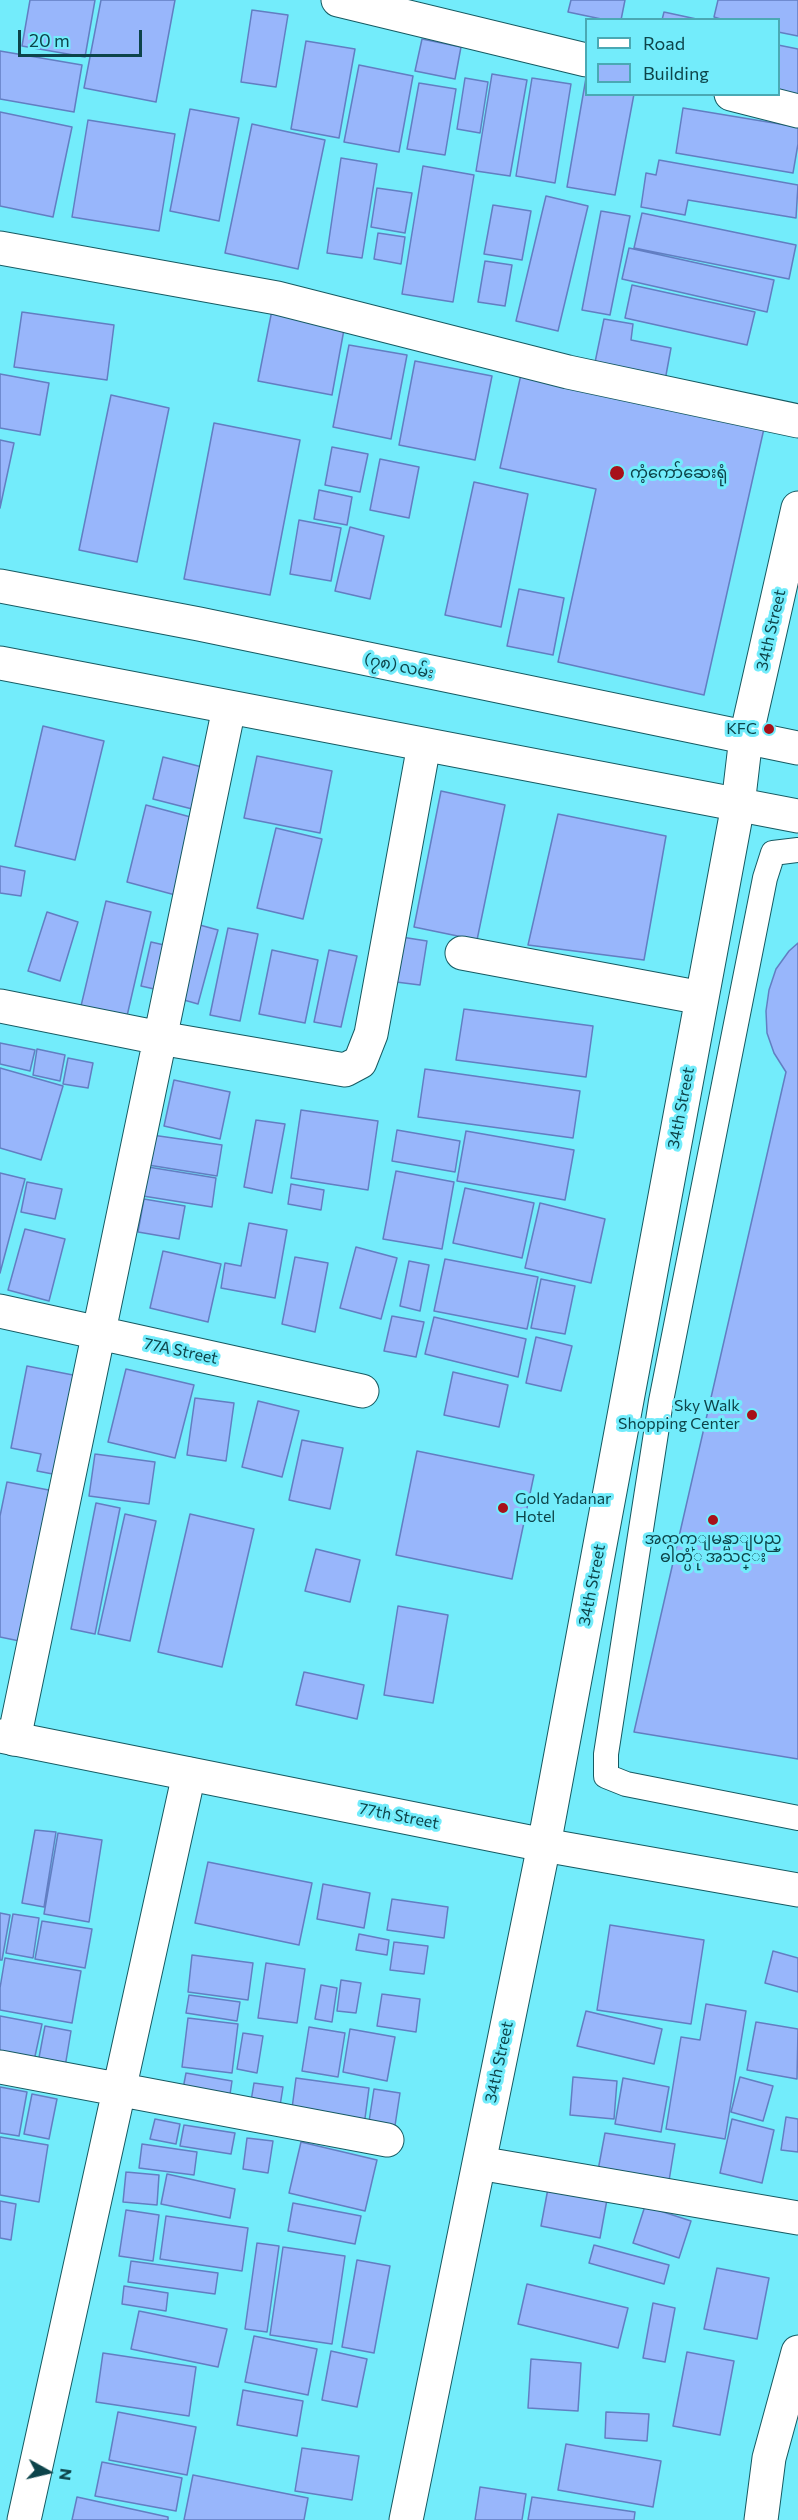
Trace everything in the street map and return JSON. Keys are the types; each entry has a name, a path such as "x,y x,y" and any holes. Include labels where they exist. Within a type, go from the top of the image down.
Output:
{"street":[{"path":"338,0 585,60"},
{"path":"739,96 798,111"},
{"path":"0,248 276,298 568,372 798,421"},
{"name":"34th Street","path":"406,2520 544,1845 738,805 746,738 798,508"},
{"name":"(၇၈) လမ်း","path":"0,586 199,624 798,748"},
{"path":"0,663 798,816"},
{"path":"7,1738 98,1333 229,708"},
{"path":"0,1006 160,1038 345,1070 360,1062 371,1034 424,745"},
{"path":"462,953 702,998"},
{"name":"77A Street","path":"0,1311 362,1391"},
{"name":"77th Street","path":"7,1738 544,1845 798,1890"},
{"path":"24,2520 189,1774"},
{"path":"0,2067 387,2140"},
{"path":"478,2163 798,2218"},
{"path":"761,2520 769,2458 798,2352"}],"lane":[{"path":"798,850 773,853 765,878 662,1401 606,1754 606,1776 626,1784 798,1818"},
{"path":"631,1374 662,1401"}],"building":[{"path":"30,0 95,0 85,57 22,46"},
{"path":"101,0 175,0 156,102 84,88"},
{"path":"571,0 625,0 621,18 596,18 568,12"},
{"path":"718,0 798,0 798,36 780,32 780,18 714,17"},
{"path":"252,10 288,15 276,87 241,82"},
{"path":"664,12 692,18 662,18"},
{"path":"422,39 461,47 455,79 415,71"},
{"path":"306,41 355,49 339,138 291,129"},
{"path":"780,45 798,49 798,94 780,90"},
{"path":"0,51 82,65 74,112 0,99"},
{"path":"359,65 413,76 399,152 344,142"},
{"path":"492,74 527,80 510,176 476,171"},
{"path":"465,78 488,82 480,133 457,129"},
{"path":"532,78 571,84 555,183 516,176"},
{"path":"419,83 456,89 445,155 407,149"},
{"path":"585,84 585,96 634,96 615,195 567,187"},
{"path":"683,108 798,127 798,144 793,173 676,153"},
{"path":"190,109 239,118 219,221 170,211"},
{"path":"0,112 72,127 53,217 0,206"},
{"path":"88,120 175,134 159,231 72,217"},
{"path":"252,124 325,140 298,269 225,253"},
{"path":"341,158 377,164 362,258 327,253"},
{"path":"659,160 798,185 796,218 688,200 685,215 641,207 646,173 656,175"},
{"path":"423,166 474,175 453,302 402,294"},
{"path":"377,188 412,193 405,233 371,227"},
{"path":"546,196 588,206 558,331 516,321"},
{"path":"493,205 531,211 522,260 484,254"},
{"path":"601,211 630,216 610,315 582,310"},
{"path":"642,213 796,245 789,279 634,248"},
{"path":"378,233 405,237 401,264 374,259"},
{"path":"629,248 774,280 767,312 622,279"},
{"path":"485,261 512,265 505,306 478,302"},
{"path":"632,285 755,312 747,345 625,318"},
{"path":"272,310 345,324 332,395 258,381"},
{"path":"22,312 114,325 107,380 14,367"},
{"path":"604,319 633,324 631,340 671,348 664,386 593,372"},
{"path":"349,345 407,355 391,439 333,427"},
{"path":"415,361 492,376 475,460 399,445"},
{"path":"522,370 765,424 704,695 558,662 596,489 500,468"},
{"path":"0,374 49,383 40,435 0,428"},
{"path":"111,395 169,408 137,562 79,550"},
{"path":"214,423 300,440 270,595 184,579"},
{"path":"0,440 14,443 0,508"},
{"path":"332,447 368,454 360,492 325,485"},
{"path":"380,459 419,467 409,518 370,510"},
{"path":"474,482 528,494 501,627 445,615"},
{"path":"319,490 352,497 347,525 314,519"},
{"path":"299,520 341,528 331,581 290,574"},
{"path":"350,527 384,536 370,599 335,591"},
{"path":"519,589 564,598 553,655 507,646"},
{"path":"43,726 104,741 75,860 15,846"},
{"path":"257,756 332,771 320,833 244,818"},
{"path":"163,757 206,768 196,810 153,799"},
{"path":"441,791 505,805 477,940 414,927"},
{"path":"146,805 198,819 179,896 127,882"},
{"path":"558,814 666,836 644,960 528,945"},
{"path":"276,828 322,839 303,919 257,908"},
{"path":"0,866 25,871 21,896 0,893"},
{"path":"106,901 151,912 127,1016 81,1006"},
{"path":"47,912 78,922 60,981 28,971"},
{"path":"196,924 218,930 198,1004 177,998"},
{"path":"228,928 258,934 240,1021 210,1015"},
{"path":"395,936 427,941 420,985 388,981"},
{"path":"151,942 173,947 163,991 141,986"},
{"name":"Sky Walk Shopping Center","path":"798,943 798,1759 634,1732 786,1072 774,1053 767,1033 766,1011 769,990 776,969"},
{"path":"272,950 318,960 305,1023 259,1014"},
{"path":"329,950 357,956 341,1027 314,1022"},
{"path":"464,1009 593,1026 586,1077 456,1060"},
{"path":"0,1043 35,1050 30,1071 0,1064"},
{"path":"37,1049 65,1055 60,1081 33,1075"},
{"path":"68,1058 93,1063 88,1088 63,1084"},
{"path":"0,1068 63,1086 41,1160 0,1148"},
{"path":"425,1069 580,1091 573,1138 418,1117"},
{"path":"174,1080 230,1092 220,1139 164,1126"},
{"path":"301,1110 378,1121 368,1190 291,1178"},
{"path":"256,1120 285,1124 272,1193 244,1187"},
{"path":"397,1130 460,1141 455,1172 392,1161"},
{"path":"466,1131 574,1150 565,1200 457,1181"},
{"path":"152,1135 222,1145 217,1176 148,1165"},
{"path":"148,1167 216,1178 212,1207 143,1196"},
{"path":"396,1171 454,1182 442,1249 383,1239"},
{"path":"0,1173 25,1179 0,1273"},
{"path":"27,1182 62,1189 55,1219 21,1212"},
{"path":"291,1184 324,1190 321,1210 288,1204"},
{"path":"465,1188 534,1203 522,1258 453,1243"},
{"path":"144,1199 185,1206 179,1239 138,1232"},
{"path":"540,1203 605,1219 591,1283 525,1268"},
{"path":"249,1223 287,1230 275,1298 221,1288 225,1263 241,1266"},
{"path":"25,1229 65,1239 49,1301 8,1290"},
{"path":"356,1247 397,1258 381,1319 340,1308"},
{"path":"163,1251 221,1264 208,1322 150,1308"},
{"path":"295,1257 328,1263 315,1332 282,1324"},
{"path":"445,1259 538,1277 527,1329 434,1311"},
{"path":"409,1261 429,1265 420,1311 400,1306"},
{"path":"541,1279 575,1286 565,1334 531,1328"},
{"path":"392,1316 424,1322 416,1357 384,1351"},
{"path":"434,1317 526,1339 518,1377 425,1354"},
{"path":"536,1337 572,1346 561,1391 526,1383"},
{"path":"27,1366 78,1376 58,1475 37,1471 41,1454 11,1448"},
{"path":"126,1369 194,1385 175,1458 108,1442"},
{"path":"453,1372 508,1385 499,1427 444,1415"},
{"path":"195,1398 234,1403 226,1461 187,1455"},
{"path":"258,1401 299,1411 282,1477 242,1467"},
{"path":"302,1440 343,1448 330,1509 289,1500"},
{"path":"417,1451 534,1475 512,1579 396,1555"},
{"path":"95,1454 155,1462 149,1504 89,1496"},
{"path":"7,1482 59,1492 29,1643 0,1637 0,1516"},
{"path":"96,1503 120,1508 95,1634 71,1629"},
{"path":"125,1514 156,1521 130,1641 98,1634"},
{"path":"190,1514 254,1529 222,1667 158,1652"},
{"path":"316,1549 360,1560 350,1602 305,1591"},
{"path":"398,1606 448,1615 433,1703 384,1695"},
{"path":"304,1672 364,1685 357,1719 296,1705"},
{"path":"35,1830 56,1832 44,1907 22,1903"},
{"path":"58,1833 102,1840 89,1922 44,1914"},
{"path":"208,1862 312,1883 299,1945 195,1923"},
{"path":"323,1884 370,1893 364,1928 317,1919"},
{"path":"392,1899 448,1907 444,1938 387,1930"},
{"path":"0,1913 10,1915 2,1960 0,1960"},
{"path":"13,1914 39,1918 33,1958 6,1953"},
{"path":"42,1921 92,1929 85,1968 35,1959"},
{"path":"610,1925 704,1940 691,2024 597,2010"},
{"path":"359,1934 389,1940 387,1955 356,1950"},
{"path":"394,1942 428,1946 424,1974 390,1970"},
{"path":"773,1951 798,1958 798,1992 765,1983"},
{"path":"192,1955 253,1963 248,2000 188,1992"},
{"path":"5,1958 81,1971 72,2023 0,2010 0,1988"},
{"path":"266,1963 305,1969 297,2023 258,2018"},
{"path":"341,1980 361,1983 356,2013 337,2011"},
{"path":"321,1985 337,1988 332,2022 315,2019"},
{"path":"382,1994 420,1999 416,2032 377,2026"},
{"path":"189,1995 240,2002 237,2021 186,2013"},
{"path":"706,2004 746,2011 725,2139 666,2129 681,2037 700,2040"},
{"path":"586,2011 662,2029 654,2064 577,2046"},
{"path":"0,2016 42,2024 32,2070 0,2063"},
{"path":"188,2018 238,2024 232,2073 182,2067"},
{"path":"756,2022 798,2029 797,2079 747,2070"},
{"path":"45,2026 71,2031 64,2073 37,2068"},
{"path":"309,2027 345,2033 338,2077 302,2071"},
{"path":"350,2029 395,2037 387,2081 343,2072"},
{"path":"243,2033 263,2036 257,2073 237,2069"},
{"path":"186,2073 232,2081 229,2101 182,2094"},
{"path":"573,2077 617,2081 614,2119 570,2115"},
{"path":"740,2077 773,2086 763,2121 731,2112"},
{"path":"296,2078 369,2088 364,2126 291,2116"},
{"path":"623,2078 669,2087 661,2132 615,2124"},
{"path":"254,2083 283,2087 279,2112 250,2107"},
{"path":"0,2087 27,2092 19,2136 0,2133"},
{"path":"374,2089 400,2093 394,2132 368,2128"},
{"path":"32,2094 57,2099 49,2139 24,2134"},
{"path":"786,2117 798,2119 798,2152 781,2150"},
{"path":"155,2119 180,2124 176,2144 150,2139"},
{"path":"732,2119 774,2130 762,2183 720,2173"},
{"path":"184,2125 235,2133 231,2154 180,2146"},
{"path":"605,2133 675,2144 667,2193 596,2181"},
{"path":"0,2137 48,2145 39,2202 0,2195"},
{"path":"247,2138 273,2141 268,2173 243,2169"},
{"path":"301,2142 377,2160 365,2211 289,2193"},
{"path":"142,2144 197,2152 194,2175 139,2168"},
{"path":"126,2172 159,2175 157,2205 123,2202"},
{"path":"167,2174 235,2189 230,2218 161,2204"},
{"path":"549,2183 608,2194 600,2238 541,2226"},
{"path":"0,2201 16,2204 11,2240 0,2238"},
{"path":"293,2203 361,2216 355,2244 288,2231"},
{"path":"645,2206 691,2221 679,2258 633,2243"},
{"path":"126,2210 159,2215 153,2261 119,2256"},
{"path":"166,2216 248,2228 242,2271 160,2259"},
{"path":"257,2243 279,2246 267,2332 245,2329"},
{"path":"594,2245 669,2265 664,2284 589,2263"},
{"path":"283,2247 345,2256 332,2344 270,2335"},
{"path":"357,2260 390,2266 374,2353 342,2347"},
{"path":"131,2261 218,2273 215,2294 128,2282"},
{"path":"717,2268 769,2278 757,2339 704,2329"},
{"path":"527,2284 628,2308 618,2348 518,2324"},
{"path":"124,2286 168,2293 166,2311 122,2304"},
{"path":"653,2303 675,2308 665,2362 643,2358"},
{"path":"139,2311 227,2329 218,2367 131,2349"},
{"path":"254,2336 317,2349 308,2395 245,2382"},
{"path":"331,2351 367,2359 357,2407 322,2400"},
{"path":"687,2352 734,2361 720,2435 673,2426"},
{"path":"103,2353 196,2367 189,2416 96,2402"},
{"path":"531,2359 581,2363 578,2411 528,2408"},
{"path":"243,2390 303,2401 297,2436 237,2425"},
{"path":"118,2412 196,2427 187,2475 109,2460"},
{"path":"606,2412 649,2414 647,2441 605,2438"},
{"path":"566,2444 661,2461 653,2507 558,2490"},
{"path":"302,2448 359,2456 352,2500 295,2491"},
{"path":"102,2462 182,2478 176,2511 95,2496"},
{"path":"193,2475 308,2498 304,2520 184,2520"},
{"path":"480,2487 526,2494 522,2520 475,2520"},
{"path":"77,2497 168,2517 168,2520 72,2520"},
{"path":"532,2497 635,2512 634,2520 528,2520"}],"place":[{"name":"ကံ့ကော်ဆေးရုံ","path":"617,473"},
{"name":"KFC","path":"769,729"},
{"name":"Sky Walk Shopping Center","path":"752,1415"},
{"name":"Gold Yadanar Hotel","path":"503,1508"},
{"name":"အထက္ျမန္မာျပည္ ဓါတ္ပံု အသင္း","path":"713,1520"}]}
